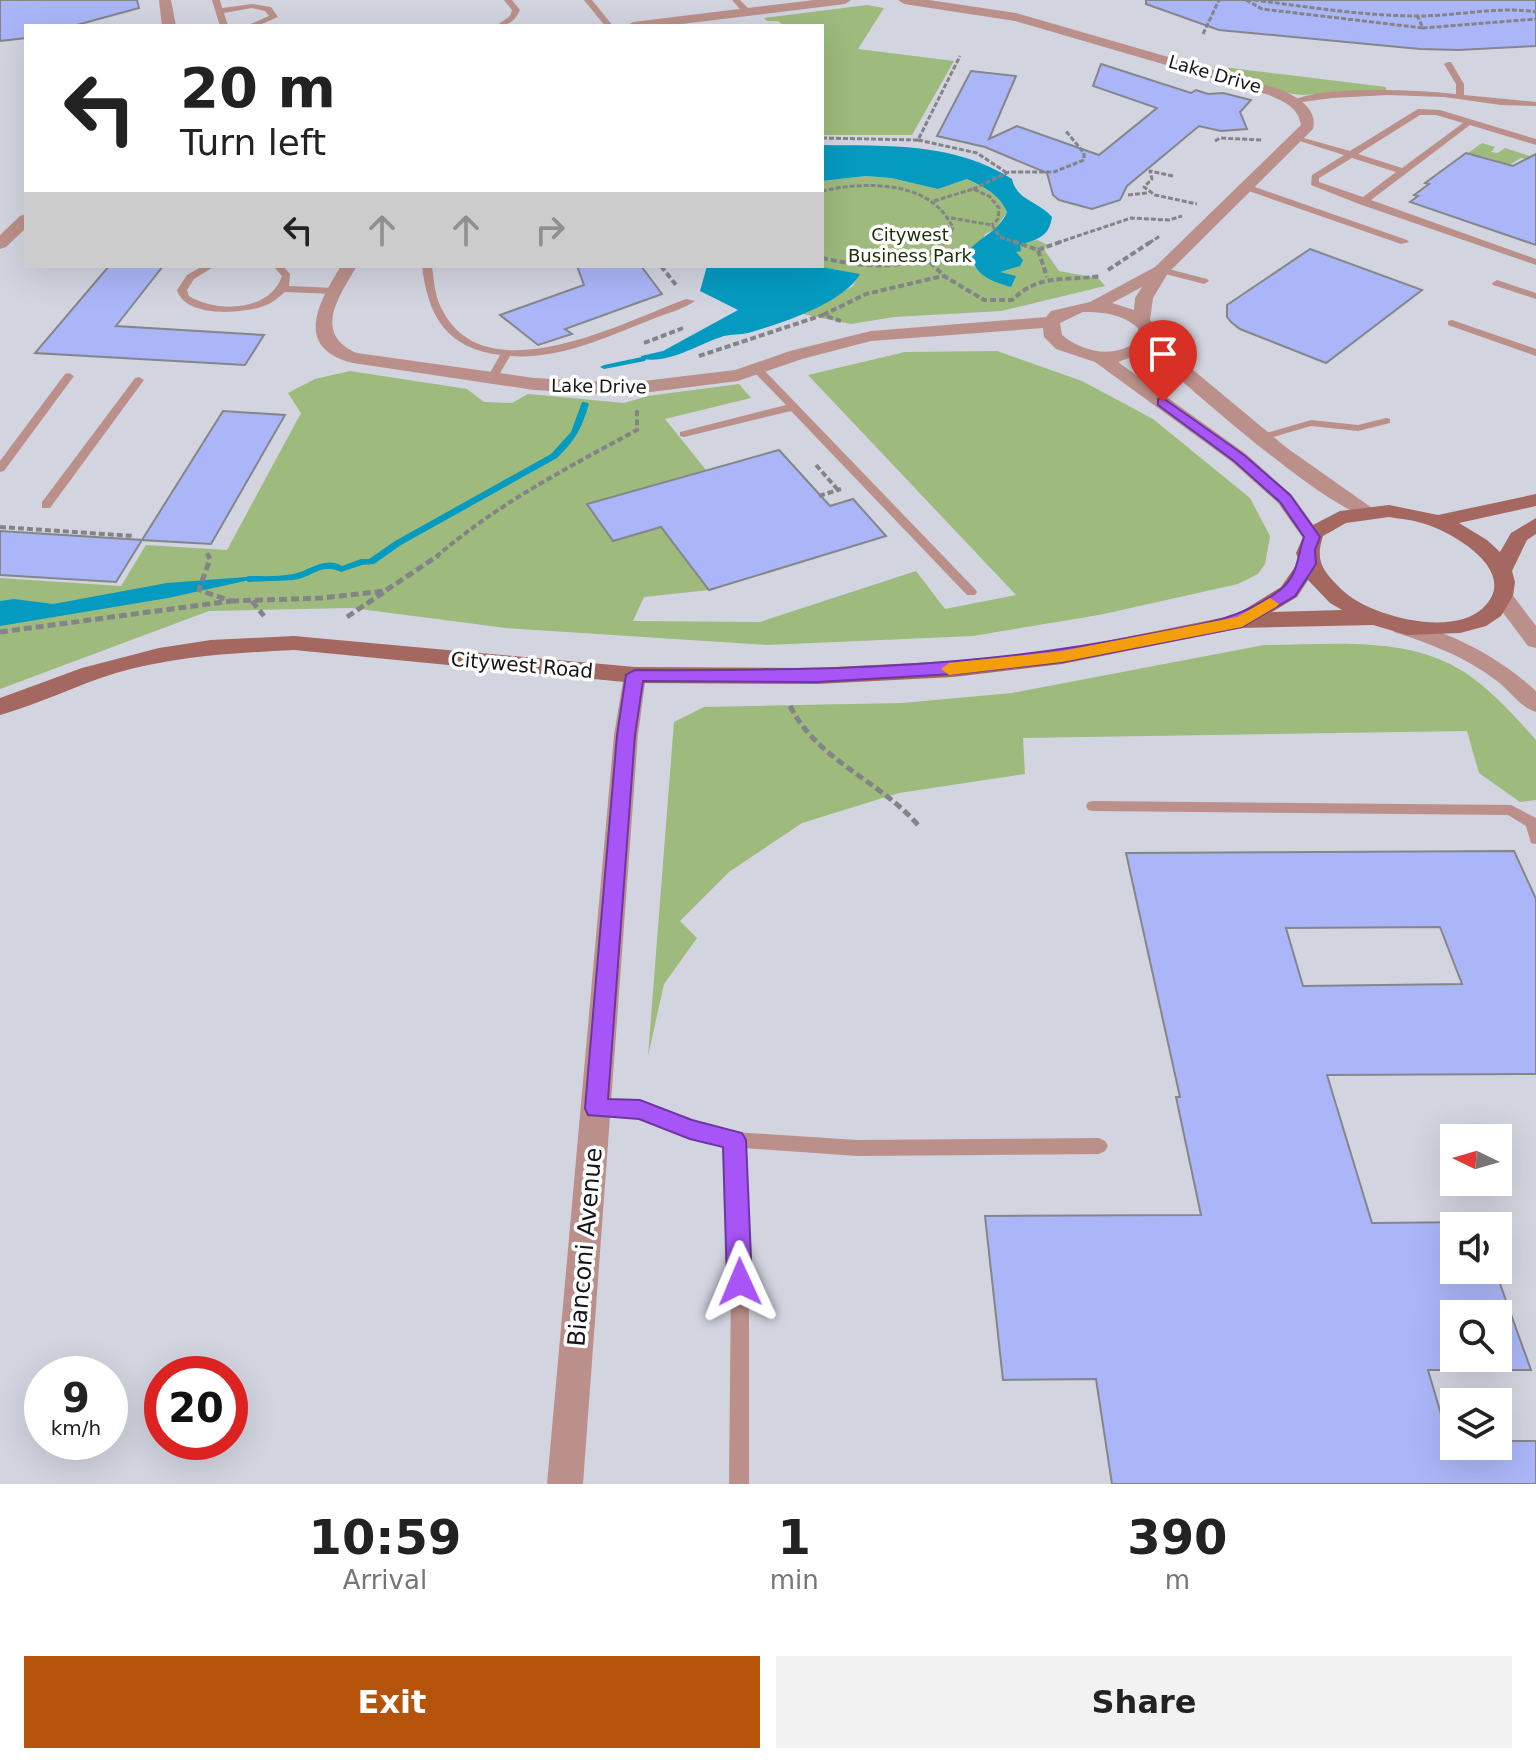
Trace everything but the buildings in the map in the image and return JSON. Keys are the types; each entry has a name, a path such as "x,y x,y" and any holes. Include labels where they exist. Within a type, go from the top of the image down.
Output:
{"main road":[{"path":"1437,521 1536,500"},
{"path":"1389,511 1437,521 1465,534 1487,550 1502,570 1506,584 1503,598 1491,614 1467,625 1437,630 1402,627 1372,618 1341,603 1319,584 1308,564 1307,550 1312,537 1333,520 1365,512 1389,511"},
{"path":"1502,570 1518,537 1536,524"},
{"name":"Citywest Road","path":"1242,621 1289,592 1308,564"},
{"name":"Citywest Road","path":"0,707 126,663 184,651 246,646 294,643 635,675 817,676 953,669 1062,657 1242,621 1372,618"}],"street":[{"path":"165,0 169,24"},
{"path":"649,24 845,0"},
{"name":"Lake Drive","path":"904,0 920,0 1016,17 1295,101"},
{"path":"1141,320 1144,298 1161,270 1308,126 1308,117 1295,101"},
{"path":"0,244 24,221"},
{"name":"Lake Drive","path":"348,268 322,320 324,339 332,349 353,358 572,387 627,389 690,383 871,336 1051,322 1067,310 1095,306"},
{"path":"1095,306 1161,270"},
{"path":"1095,306 1121,310 1141,320 1150,335 1148,342 1130,354 1100,357"},
{"path":"1051,322 1050,330 1060,344"},
{"name":"Lake Drive","path":"955,331 1060,344 1100,357"},
{"path":"1148,342 1260,438 1365,512"},
{"path":"1100,357 1239,458 1285,499 1312,537"},
{"path":"1503,598 1536,641"},
{"path":"1402,627 1454,644 1504,675 1536,704"},
{"name":"Bianconi Avenue","path":"565,1484 626,735 635,675"}],"lane":[{"path":"216,0 223,24"},
{"path":"503,24 513,17 516,10 508,0"},
{"path":"588,0 607,24"},
{"path":"736,0 747,12"},
{"path":"219,11 252,6 268,9 274,17 255,24"},
{"path":"1448,64 1460,84 1460,97"},
{"path":"1295,101 1337,93 1375,92 1460,97 1490,103 1536,104"},
{"path":"1536,142 1437,112 1418,112 1315,177 1314,183 1536,262"},
{"path":"1362,202 1469,122"},
{"path":"1296,137 1402,171"},
{"path":"1246,187 1404,242"},
{"path":"206,268 190,277 182,290 184,297 199,307 239,309 265,301 283,289 334,291"},
{"path":"280,268 287,276 283,289"},
{"path":"427,268 430,293 447,329 464,341 506,353 563,348 690,301"},
{"path":"1161,270 1204,281"},
{"path":"1497,283 1536,296"},
{"path":"1452,323 1536,353"},
{"path":"492,378 506,353"},
{"path":"756,368 971,592"},
{"path":"0,469 69,376"},
{"path":"46,505 139,380"},
{"path":"684,434 793,407"},
{"path":"1260,438 1311,423 1358,428 1386,421"},
{"path":"1093,806 1511,810 1533,823 1536,839"},
{"path":"596,1108 640,1109 690,1130 734,1140 857,1148 1099,1146"},
{"path":"734,1140 740,1282 739,1484"}],"path":[{"path":"1203,34 1219,0"},
{"path":"1246,0 1262,9 1423,27 1536,19"},
{"path":"1254,0 1418,16 1517,8 1536,12"},
{"path":"1467,13 1481,24"},
{"path":"1418,16 1423,27"},
{"path":"918,140 960,56"},
{"path":"933,201 973,189 1006,173 1062,173 1084,160 1084,153 1065,130"},
{"path":"824,138 918,140 956,146 993,159 1006,173"},
{"path":"1215,141 1220,138 1263,140"},
{"path":"1148,193 1144,187 1152,179 1150,171 1173,176"},
{"path":"824,191 859,185 886,187 933,201 951,218 993,228 1000,237 1025,243 1038,250 1047,277"},
{"path":"973,189 989,196 999,208 993,228"},
{"path":"1128,195 1148,193 1197,204 1173,227"},
{"path":"1038,250 1131,218 1170,222 1190,213"},
{"path":"824,258 870,265 899,263 924,256 949,239 953,228 951,218"},
{"path":"1001,311 1025,286 1047,277 1098,278 1160,236"},
{"path":"924,256 944,276 984,300 1012,300"},
{"path":"637,345 665,337 704,318 663,268"},
{"path":"694,357 823,315 839,304 876,290 944,276"},
{"path":"823,315 851,324"},
{"path":"347,617 430,562 468,529 514,498 637,430 638,405"},
{"path":"0,527 134,536"},
{"path":"207,553 210,559 199,590 231,601"},
{"path":"0,632 231,601 322,598 385,591"},
{"path":"252,600 264,616"},
{"path":"790,706 796,721 824,753 880,788 909,812 918,825"}],"shaded area":[{"path":"0,0 1536,0 1536,1484 0,1484"}],"green space":[{"path":"867,5 884,8 858,49 954,61 912,135 824,135 824,24 782,24 764,18"},
{"path":"1214,66 1386,87 1386,90 1302,95 1286,93 1214,70"},
{"path":"1482,143 1495,147 1491,152 1498,153 1505,148 1536,158 1536,162 1521,158 1506,167 1504,177 1496,160 1468,153"},
{"name":"Citywest Business Park","path":"866,176 891,178 938,189 967,179 995,196 1007,212 996,229 985,234 972,266 1005,274 998,271 1020,245 1037,240 1046,244 1045,251 1059,271 1098,278 1105,286 1001,311 894,317 851,324 803,314 853,286 859,274 824,267 824,181"},
{"path":"997,351 1082,381 1153,419 1250,498 1270,536 1265,564 1258,574 1238,584 1099,615 973,636 767,645 506,628 352,608 209,611 0,689 0,578 121,586 146,545 227,550 301,413 288,393 315,379 350,371 467,389 484,402 512,403 528,394 624,403 648,396 739,384 751,398 665,419 706,470 587,504 727,507 680,552 709,590 644,597 633,621 760,622 916,571 945,609 1016,595 808,375 905,352"},
{"path":"1264,645 1393,647 1442,660 1464,672 1492,694 1536,740 1536,800 1520,802 1479,773 1467,731 1023,738 1025,774 899,793 802,823 729,872 680,921 697,938 664,984 648,1056 674,722 704,707 902,703 1012,693"}],"water":[{"path":"824,145 920,148 967,158 1012,179 1023,196 1052,217 1051,224 1042,236 1020,245 1021,251 1016,252 1023,260 1020,266 1000,272 1016,276 1011,287 989,279 979,271 969,250 995,228 1007,212 1000,200 990,192 967,179 938,189 891,178 866,176 824,181"},
{"path":"824,267 860,274 840,294 793,318 748,333 724,336 663,359 642,359 641,356 663,351 738,310 700,291 706,268"},
{"path":"248,579 245,581 168,598 0,626 0,601 14,599 53,604 167,583"}],"waterway":[{"path":"604,367 642,359"},
{"path":"248,579 296,577 320,566 335,565 341,569 371,562 398,543 554,456 575,432 585,404"}],"slow traffic":[{"path":"949,669 1062,657 1242,621 1270,604"}],"route":[{"path":"740,1282 734,1140 690,1130 640,1109 596,1108 626,735 635,675 817,676 953,669 1062,657 1242,621 1289,592 1308,564 1307,550 1312,537 1285,499 1239,458 1163,402"}]}
